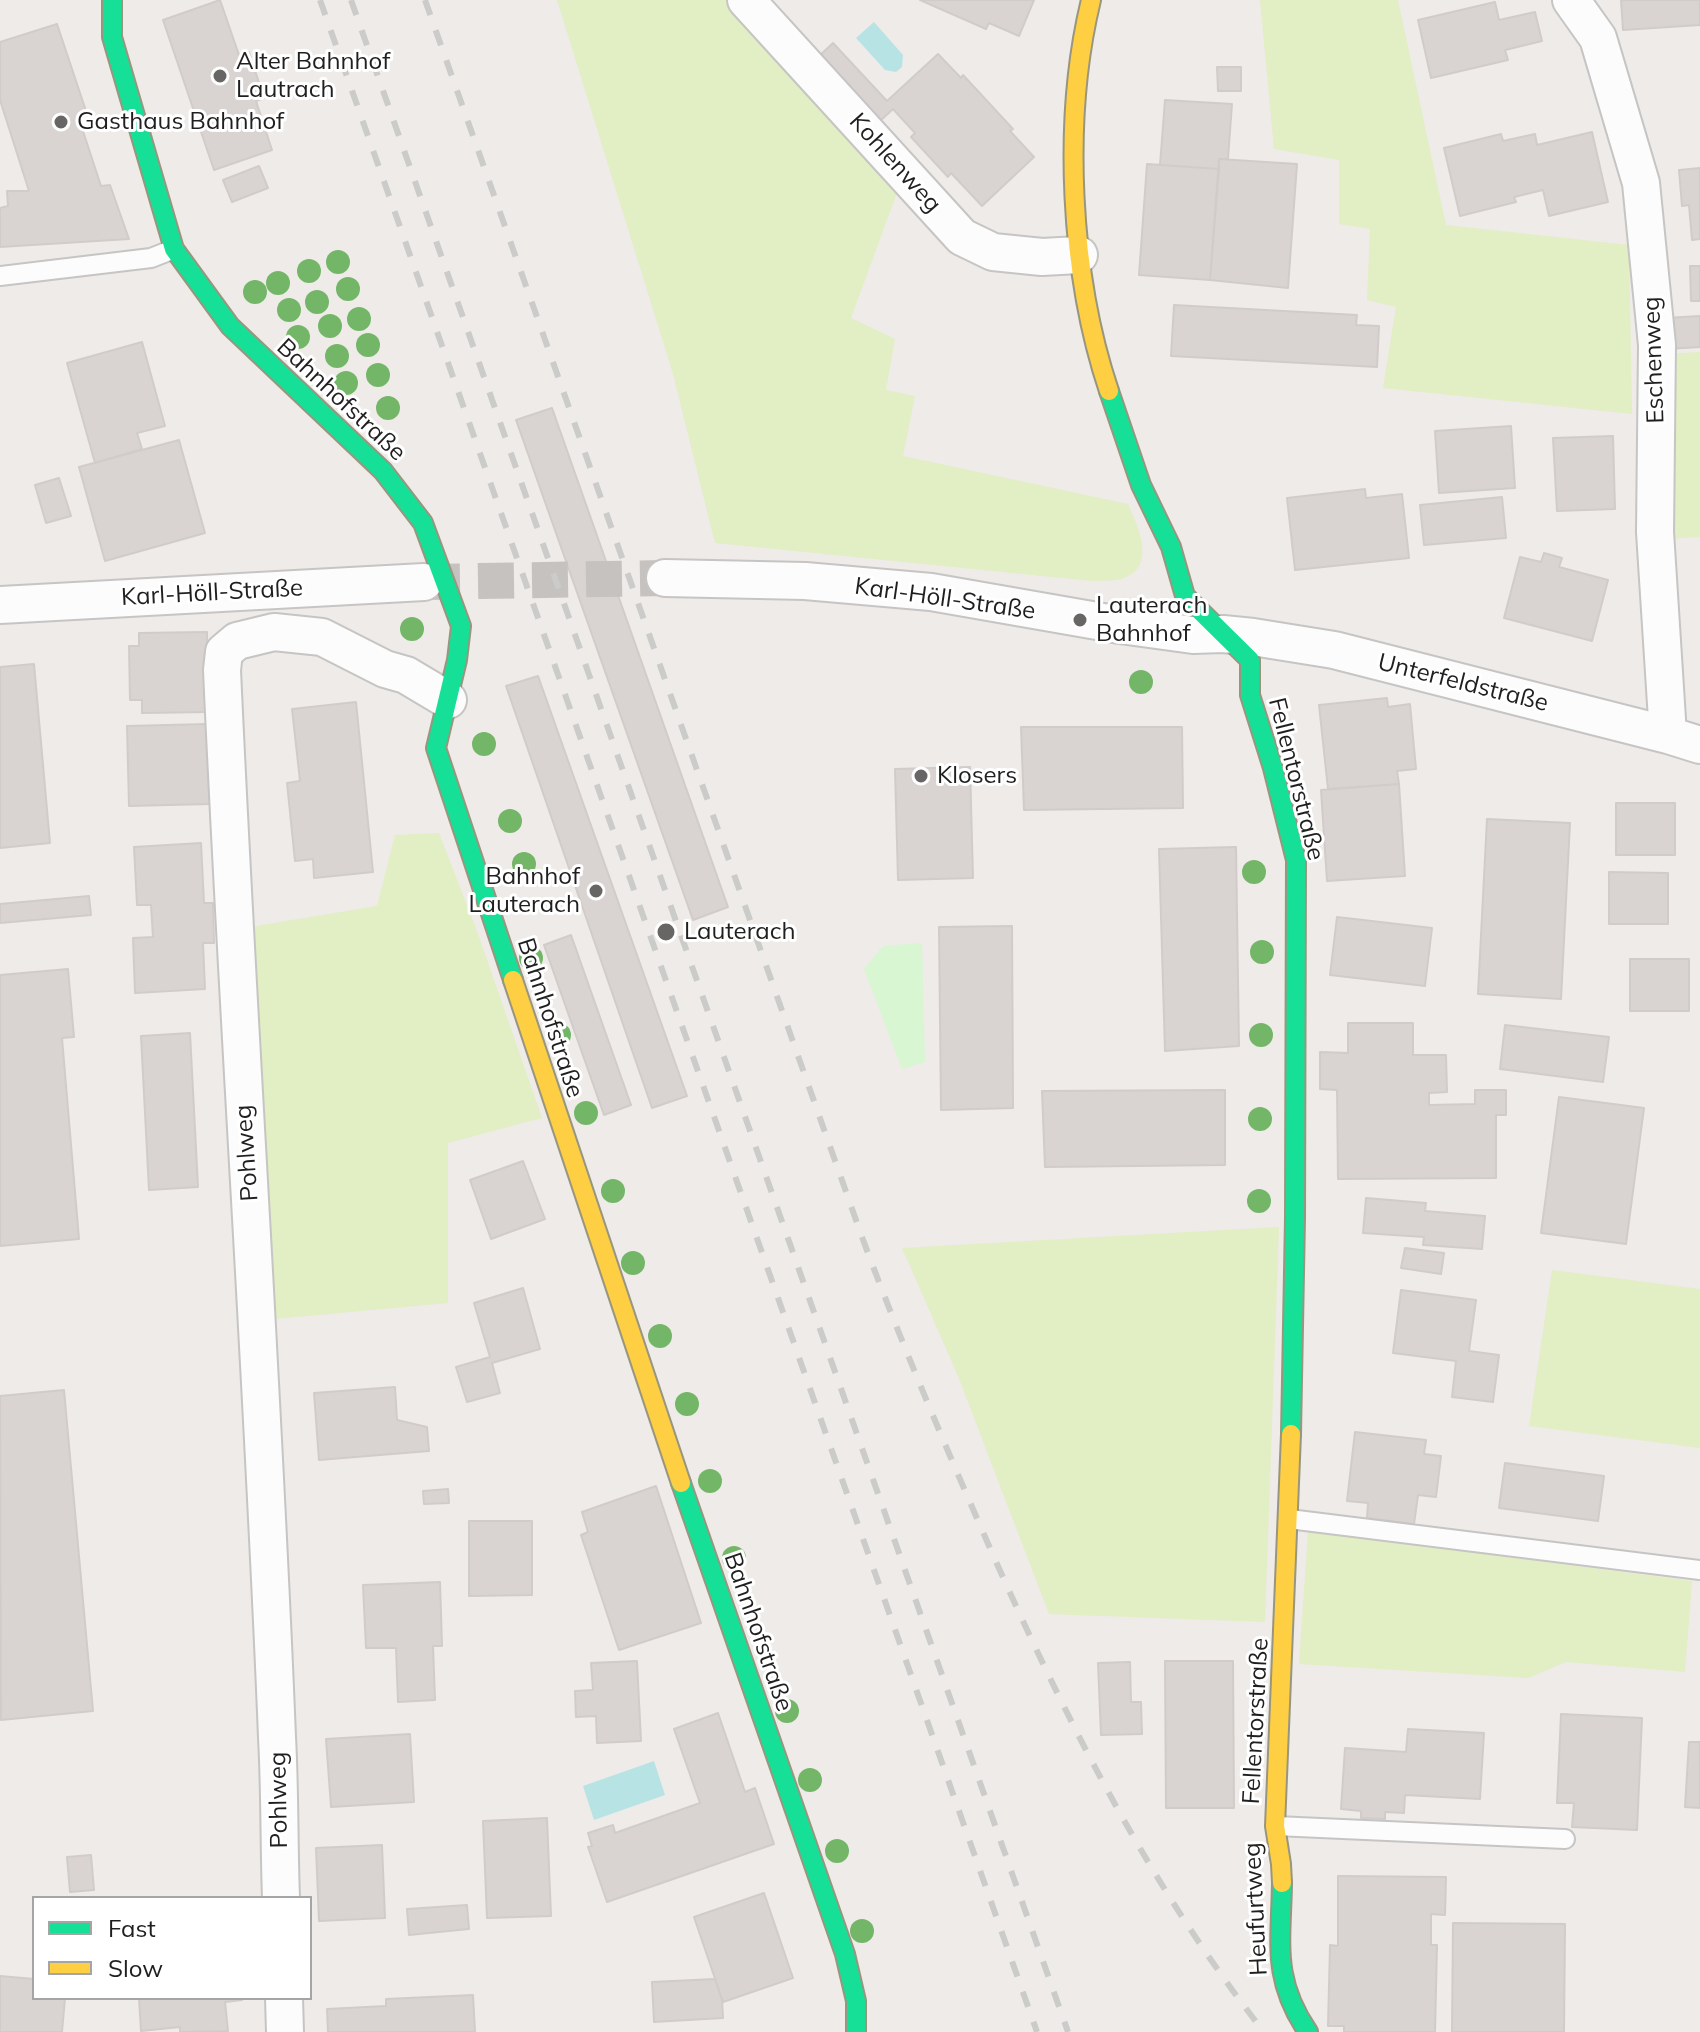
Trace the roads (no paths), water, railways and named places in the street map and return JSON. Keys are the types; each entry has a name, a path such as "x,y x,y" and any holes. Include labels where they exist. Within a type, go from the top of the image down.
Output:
{"street":[{"name":"Bahnhofstraße","path":"112,0 112,37 174,249 230,326 383,471 423,523 461,626 436,748 665,1438 830,1909 853,1985 858,2014 856,2032"},
{"name":"Kohlenweg","path":"746,0 962,237 993,252 1042,257 1079,255"},
{"name":"Fellentorstraße","path":"1091,0 1083,33 1073,156 1079,255 1100,364 1141,485 1171,547 1185,596 1250,660 1250,695 1273,768 1296,860 1295,1218 1289,1519 1275,1826"},
{"name":"Eschenweg","path":"1571,0 1598,38 1641,183 1657,345 1655,532 1684,740"},
{"name":"Karl-Höll-Straße","path":"665,578 805,581 931,592 1106,623 1193,635 1223,634"},
{"name":"Karl-Höll-Straße","path":"0,605 424,582"},
{"name":"Pohlweg","path":"281,1896 277,1739 224,718 224,652 237,641 274,632 322,637 385,669 406,675 448,700"},
{"name":"Unterfeldstraße","path":"1223,634 1334,650 1684,740"},
{"name":"Heufurtweg","path":"1275,1826 1282,1869 1278,1931 1280,1971 1292,2008 1308,2032"},
{"path":"284,2000 285,2032"}],"lane":[{"path":"0,276 151,258 174,249"},
{"path":"1289,1519 1700,1570"},
{"name":"Fellentorstraße","path":"1275,1826 1565,1839"}],"water":[{"path":"874,22 903,55 902,67 896,72 885,70 856,38"},
{"path":"654,1761 665,1795 594,1820 583,1786"}],"tunnel":[{"path":"424,582 665,578"}],"railway":[{"path":"320,0 1037,2032"},
{"path":"351,0 1068,2032"},
{"path":"425,0 862,1237 925,1397 1051,1681 1114,1802 1184,1919 1264,2032"}],"place":[{"name":"Alter Bahnhof Lautrach","path":"220,76"},
{"name":"Gasthaus Bahnhof","path":"61,122"},
{"name":"Lauterach Bahnhof","path":"1080,620"},
{"name":"Klosers","path":"921,776"},
{"name":"Bahnhof Lauterach","path":"596,891"},
{"name":"Lauterach","path":"666,932"}]}
